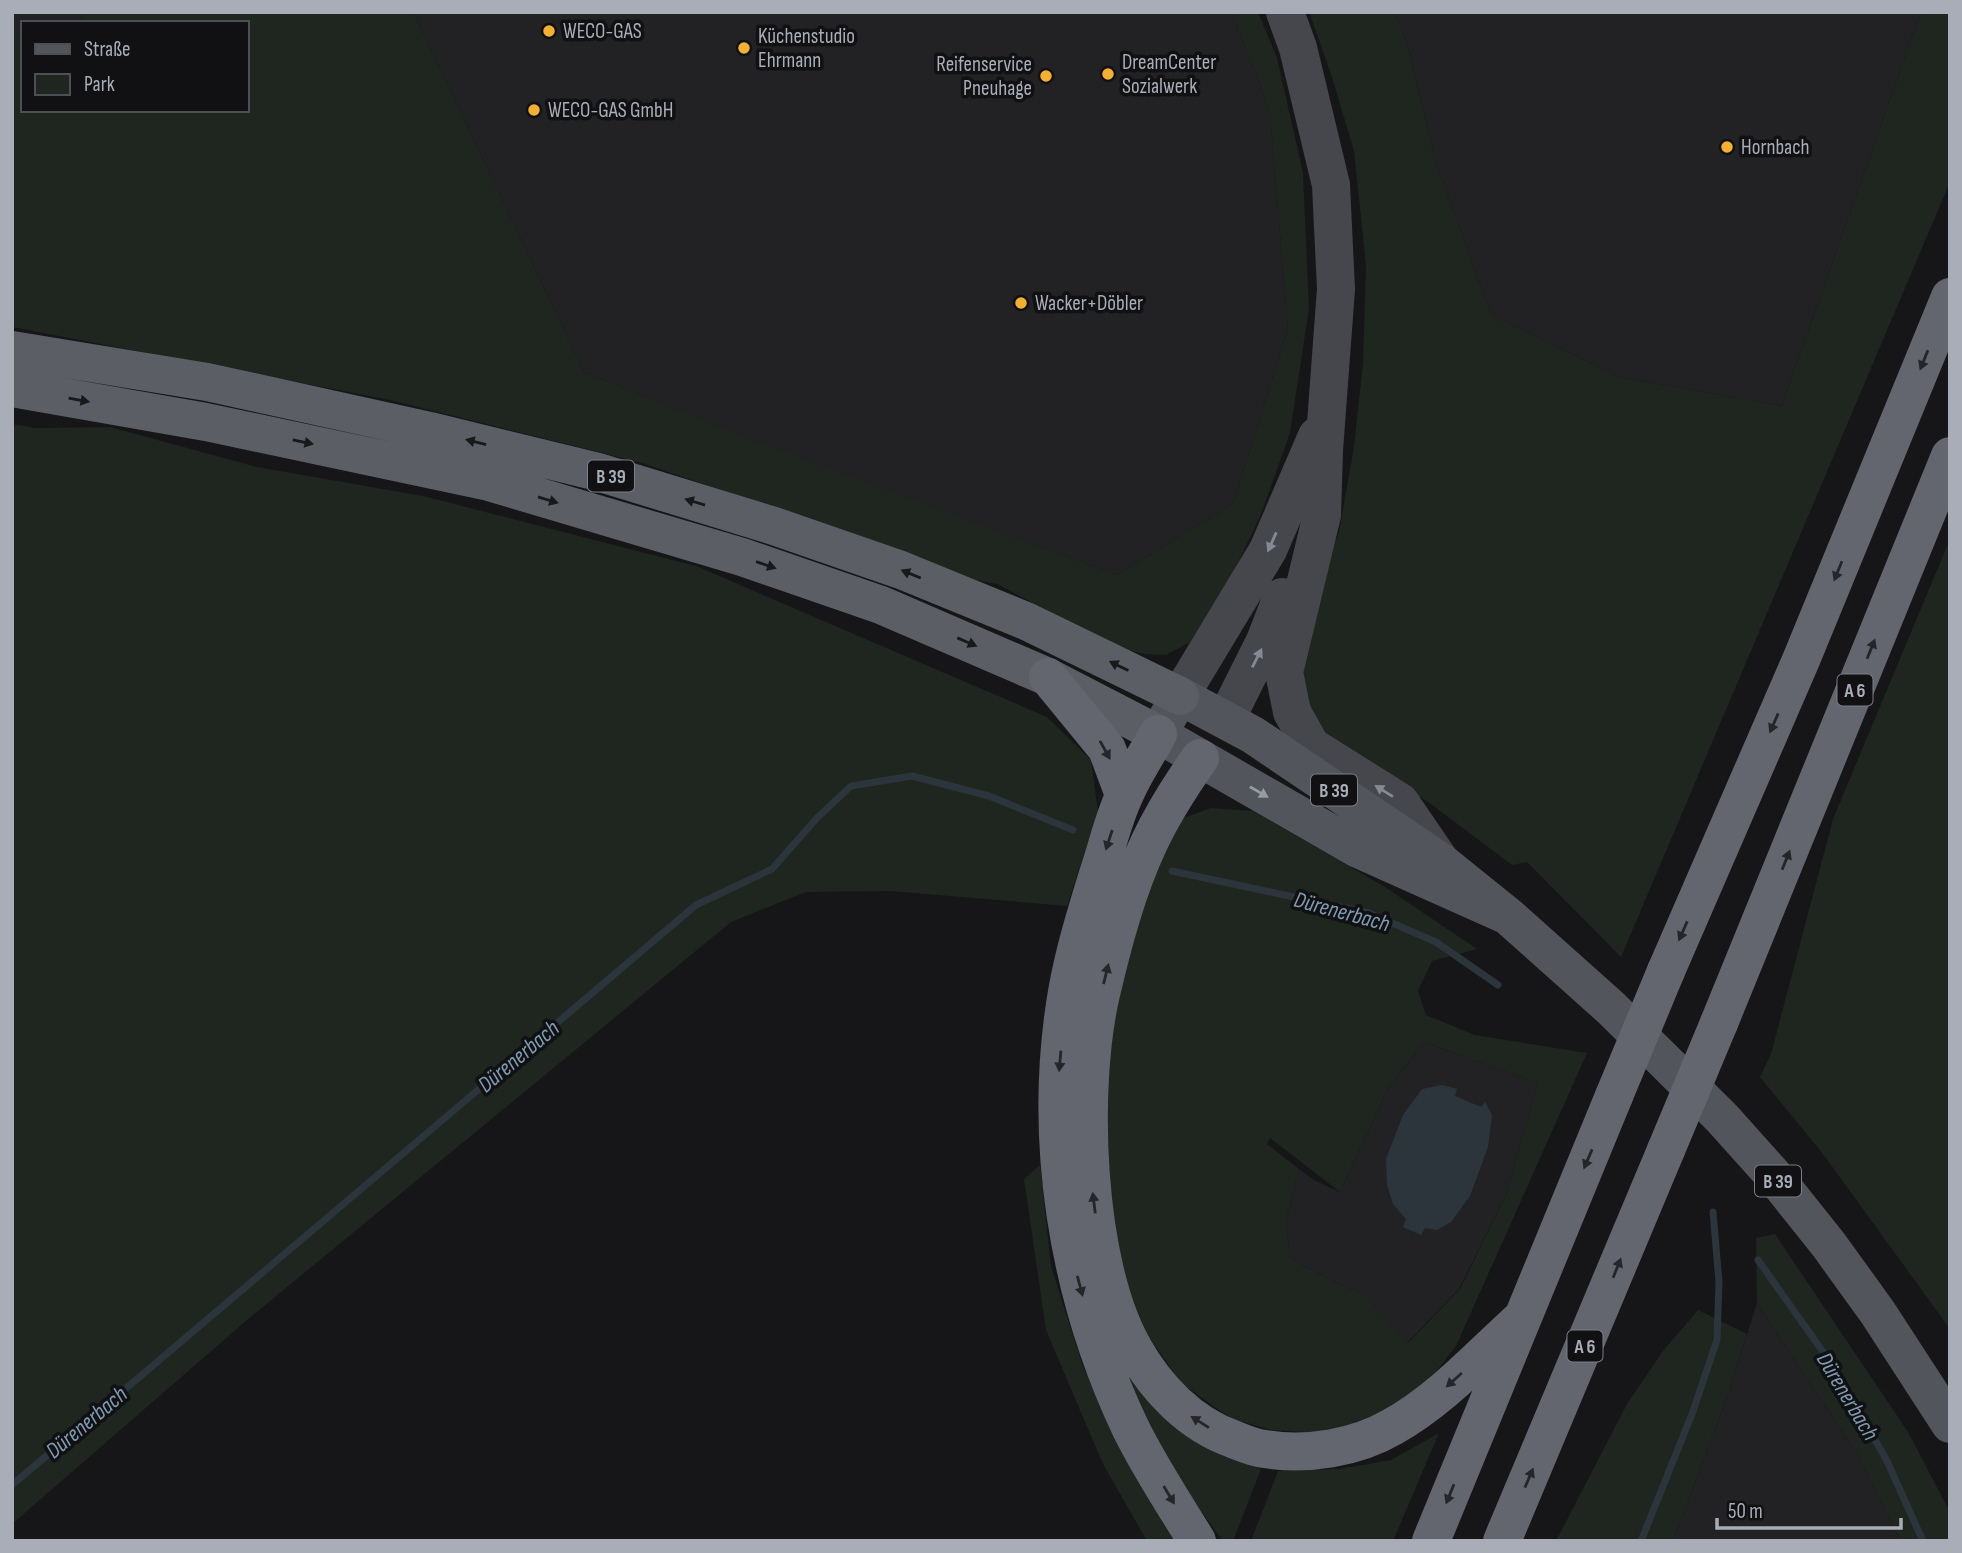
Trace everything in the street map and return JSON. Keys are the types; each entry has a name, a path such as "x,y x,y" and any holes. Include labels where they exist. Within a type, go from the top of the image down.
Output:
{"highway":[{"path":"1431,1541 1666,971 1801,660 1950,297"},
{"name":"B 39","path":"12,350 207,382 430,431 598,472 774,526 901,570 1026,621 1180,696"},
{"name":"B 39","path":"12,388 206,422 489,482 742,557 881,605 1048,677 1158,734"},
{"name":"A 6","path":"1502,1541 1719,1023 1950,456"},
{"path":"1048,677 1107,749 1124,795"},
{"path":"1158,734 1124,795 1085,919 1067,993 1059,1069 1059,1140 1064,1203 1073,1260 1086,1312 1106,1370 1131,1428 1169,1497 1198,1541"},
{"path":"1200,758 1174,796 1149,842 1127,900 1100,997 1089,1068 1089,1138 1102,1255 1114,1303 1133,1348 1161,1390 1196,1421 1227,1437 1277,1450 1332,1448 1362,1441 1391,1428 1419,1410 1522,1318"}],"main road":[{"path":"1285,12 1298,48 1331,185 1336,289 1322,515 1284,672 1292,712 1311,746 1400,802 1441,862"},
{"path":"1158,734 1268,550 1327,412"},
{"path":"1200,758 1226,719 1265,641 1300,549 1324,450"},
{"name":"B 39","path":"1180,696 1253,735 1441,862 1569,969 1661,1056 1774,1176 1870,1301 1950,1424"},
{"name":"B 39","path":"1158,734 1358,849 1508,916"}],"shaded area":[{"path":"12,12 84,12 82,21 21,21 21,40 12,38"},
{"path":"405,12 1231,12 1270,115 1288,329 1233,504 1117,575 778,450 584,372 415,16"},
{"path":"1394,12 1921,12 1782,406 1620,377 1491,315 1435,160 1407,43"},
{"path":"1424,1042 1538,1083 1506,1195 1459,1289 1407,1343 1365,1295 1290,1258 1286,1220 1299,1169 1314,1180 1340,1192 1388,1088"},
{"path":"1442,1085 1457,1089 1455,1096 1481,1107 1485,1102 1492,1115 1488,1147 1470,1196 1451,1222 1437,1230 1425,1228 1421,1235 1403,1227 1406,1219 1393,1204 1387,1185 1386,1159 1403,1115 1422,1089"},
{"path":"1757,1303 1855,1451 1901,1541 1673,1541 1729,1392"}],"green space":[{"path":"84,12 405,12 415,16 584,372 772,447 1117,575 1233,504 1288,329 1270,115 1231,12 1258,12 1277,58 1303,173 1309,308 1290,433 1260,517 1232,575 1190,642 1166,655 1145,654 1118,648 997,584 970,579 881,545 642,463 390,400 12,327 12,38 21,40 21,112 248,112 248,21 82,21"},
{"path":"1309,12 1394,12 1407,43 1435,160 1491,315 1620,377 1782,406 1921,12 1950,12 1950,182 1621,957 1527,862 1512,865 1428,802 1348,751 1317,726 1297,680 1298,645 1339,532 1354,447 1363,363 1366,265 1354,151"},
{"path":"12,424 36,428 110,427 257,467 423,496 696,566 1047,717 1091,760 1098,812 1067,906 891,891 806,892 731,922 247,1320 12,1524"},
{"path":"1950,539 1950,1329 1823,1154 1760,1077 1771,1054 1833,819"},
{"path":"1211,808 1253,811 1385,887 1477,949 1432,961 1418,991 1426,1015 1475,1035 1587,1053 1456,1346 1420,1392 1371,1422 1324,1433 1271,1430 1230,1418 1181,1383 1140,1324 1117,1256 1104,1179 1105,1057 1126,959 1165,848 1178,820","holes":["1424,1042 1538,1083 1506,1195 1460,1289 1408,1343 1365,1295 1290,1258 1286,1220 1299,1169 1267,1144 1270,1138 1340,1192 1388,1088"]},
{"path":"1040,1165 1051,1266 1083,1367 1154,1503 1178,1541 1147,1541 1103,1464 1046,1330 1024,1179"},
{"path":"1775,1234 1908,1432 1950,1512 1950,1541 1901,1541 1855,1451 1757,1303 1756,1238"},
{"path":"1698,1310 1747,1334 1729,1392 1673,1541 1556,1541 1627,1404 1663,1351"},
{"path":"1117,1361 1237,1460 1261,1469 1233,1541 1223,1541 1177,1479"},
{"path":"1439,1433 1393,1541 1251,1541 1278,1471 1339,1469 1391,1460"}],"waterway":[{"name":"Dürenerbach","path":"12,1485 696,905 772,869 817,818 851,786 912,776 989,796 1073,830"},
{"name":"Dürenerbach","path":"1172,871 1369,913 1436,942 1498,985"},
{"path":"1641,1541 1692,1414 1717,1340 1719,1282 1713,1212"},
{"name":"Dürenerbach","path":"1758,1260 1833,1366 1887,1461 1923,1541"}],"place":[{"name":"WECO-GAS","path":"549,31"},
{"name":"Küchenstudio Ehrmann","path":"744,48"},
{"name":"DreamCenter Sozialwerk","path":"1108,74"},
{"name":"Reifenservice Pneuhage","path":"1046,76"},
{"name":"WECO-GAS GmbH","path":"534,110"},
{"name":"Hornbach","path":"1727,147"},
{"name":"Wacker+Döbler","path":"1021,303"}]}
